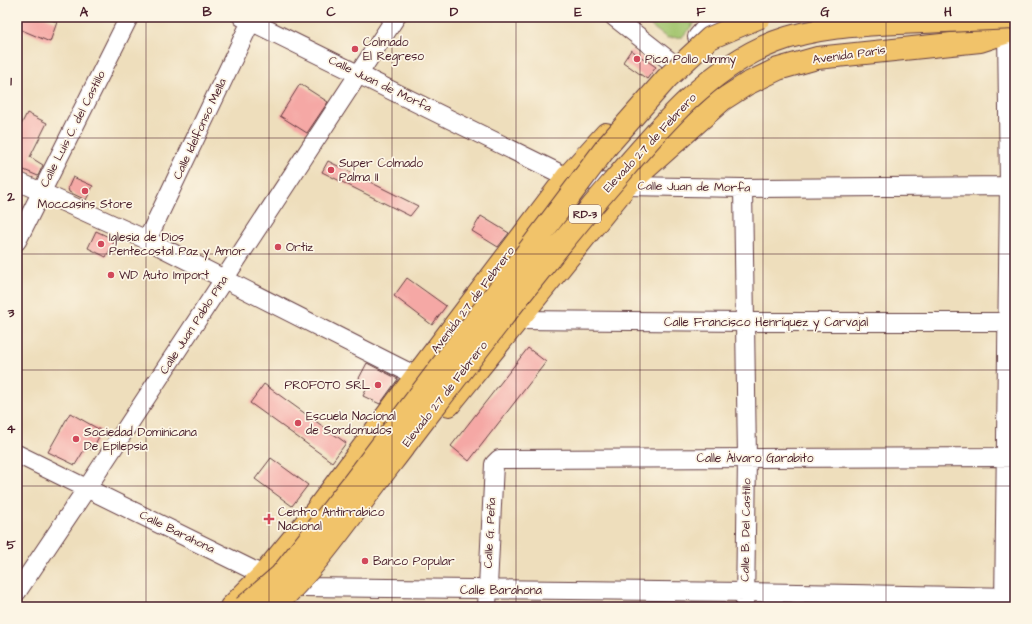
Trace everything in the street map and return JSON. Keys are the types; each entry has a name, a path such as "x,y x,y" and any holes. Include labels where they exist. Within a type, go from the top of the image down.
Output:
{"main road":[{"path":"707,31 730,17"},
{"name":"Avenida 27 de Febrero","path":"231,607 263,575 315,512 567,177 670,61 707,31 738,17"},
{"name":"Elevado 27 de Febrero","path":"244,607 280,574 349,488 608,146 707,31 760,17"},
{"path":"591,207 641,165 689,109 712,87 761,57 789,46 861,34 977,28 1011,24"},
{"name":"Elevado 27 de Febrero","path":"274,607 325,550 503,317 591,207 644,146 682,106 706,84 753,52 778,41 815,31 855,26 1011,24"},
{"name":"Avenida París","path":"626,186 722,100 747,84 778,69 817,58 980,41 1011,24"},
{"name":"RD-3","path":"283,607 303,588 516,320 626,186"}],"street":[{"name":"Calle Luis C. del Castillo","path":"17,241 129,17"},
{"name":"Calle Juan Pablo Pina","path":"17,592 87,488 396,17"},
{"path":"614,17 670,61"},
{"name":"Calle Juan de Morfa","path":"249,19 567,177 626,186 743,188 1012,186"},
{"name":"Calle Idelfonso Mella","path":"147,240 249,19"},
{"path":"1008,600 1012,186 1011,24"},
{"path":"17,181 147,240 416,376"},
{"name":"Calle B. Del Castillo","path":"743,188 747,458 745,599"},
{"name":"Calle Francisco Henríquez y Carvajal","path":"516,320 1011,322"},
{"name":"Calle Barahona","path":"17,454 263,575 303,588 487,599 1008,600"},
{"name":"Calle Álvaro Garabito","path":"496,460 1010,456"},
{"name":"Calle G. Peña","path":"487,599 494,464 496,460"}],"green space":[{"path":"639,17 700,17 682,37 667,38"}],"building":[{"path":"17,17 45,17 57,22 50,42 17,28"},
{"path":"631,50 656,67 647,79 623,62"},
{"path":"300,84 328,102 307,133 280,116"},
{"path":"27,113 47,123 30,157 43,165 38,176 24,170 22,172 17,171 17,133"},
{"path":"328,161 418,206 410,216 322,172"},
{"path":"73,177 93,186 86,200 69,192 68,188"},
{"path":"481,216 509,233 498,247 472,231"},
{"name":"Iglesia de Dios Pentecostal Paz y Amor","path":"96,231 115,240 106,257 88,248"},
{"path":"407,278 446,306 432,325 394,296"},
{"path":"528,348 546,362 469,461 451,446"},
{"name":"PROFOTO SRL","path":"367,363 398,379 380,404 363,396 367,388 357,382"},
{"name":"Escuela Nacional de Sordomudos","path":"264,384 346,443 332,462 250,403"},
{"name":"Sociedad Dominicana De Epilepsia","path":"70,413 102,431 92,450 86,447 75,465 48,452"},
{"path":"271,458 308,485 292,506 255,479"}],"place":[{"name":"Colmado El Regreso","path":"355,49"},
{"name":"Pica Pollo Jimmy","path":"637,59"},
{"name":"Super Colmado Palma II","path":"331,170"},
{"name":"Moccasins Store","path":"85,191"},
{"name":"Iglesia de Dios Pentecostal Paz y Amor","path":"101,244"},
{"name":"Ortiz","path":"278,247"},
{"name":"WD Auto Import","path":"111,275"},
{"name":"PROFOTO SRL","path":"378,385"},
{"name":"Escuela Nacional de Sordomudos","path":"298,423"},
{"name":"Sociedad Dominicana De Epilepsia","path":"76,439"},
{"name":"Centro Antirrabico Nacional","path":"269,519"},
{"name":"Banco Popular","path":"365,561"}]}
